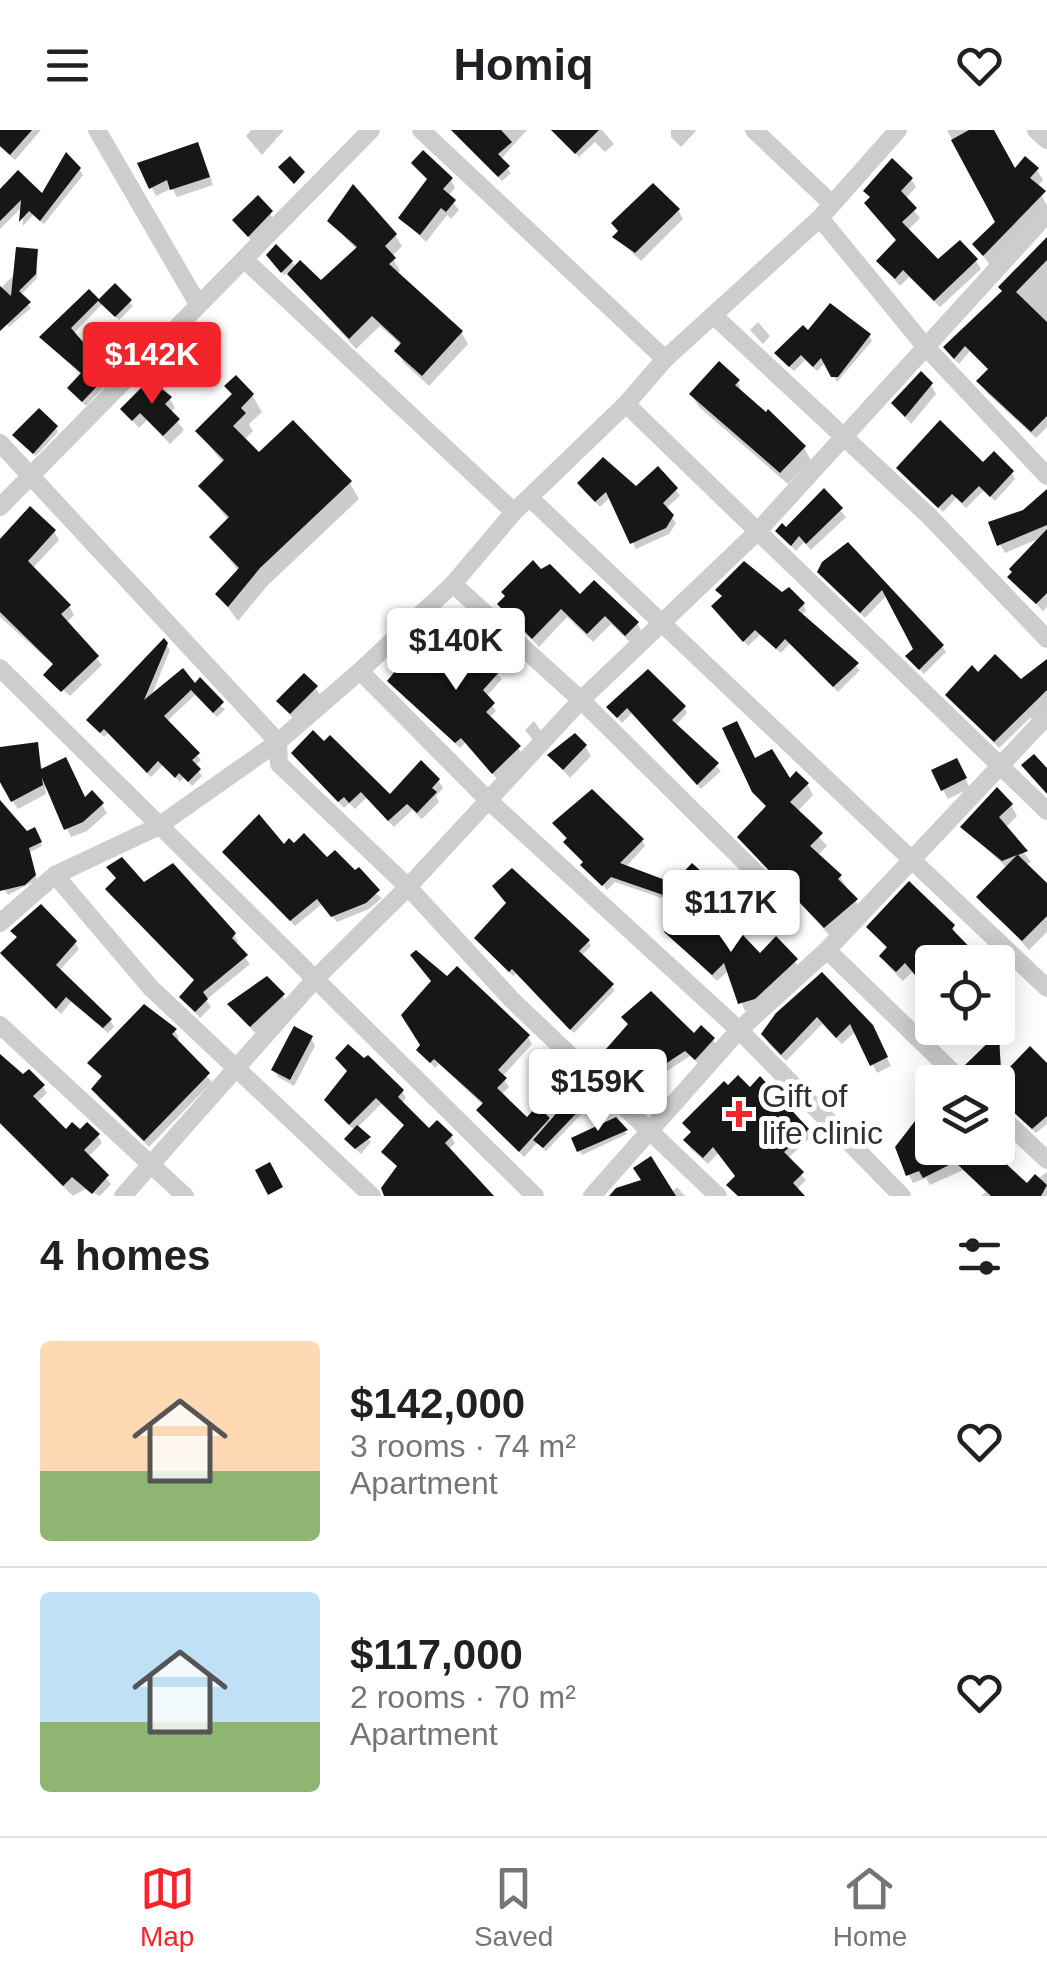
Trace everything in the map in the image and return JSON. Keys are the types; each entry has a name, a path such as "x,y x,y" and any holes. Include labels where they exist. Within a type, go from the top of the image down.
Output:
{"street":[{"path":"97,130 198,304"},
{"path":"0,507 371,130"},
{"path":"422,130 665,359"},
{"path":"754,130 825,210 924,346 1047,476"},
{"path":"0,922 55,875 158,826 278,742 360,671 453,584 514,512 626,404 665,359 825,210 898,130"},
{"path":"1036,130 1047,140"},
{"path":"123,1196 239,1070 316,978 408,887 660,620 757,532 1047,214"},
{"path":"246,261 514,512"},
{"path":"712,315 1005,591 1047,639"},
{"path":"626,404 1047,811"},
{"path":"0,443 278,742 279,764 408,887 512,1000 718,1196"},
{"path":"531,499 1047,988"},
{"path":"453,584 581,700 766,882"},
{"path":"0,668 535,1196"},
{"path":"360,671 488,800 739,1030 902,1196"},
{"path":"592,1196 739,1030 827,950 1047,716"},
{"path":"55,875 151,988 372,1196"},
{"path":"827,950 945,1065"},
{"path":"0,1025 185,1196"},
{"path":"1015,1130 1047,1160"}],"building":[{"path":"0,130 32,130 10,155 0,146"},
{"path":"451,130 501,130 512,142 498,154 510,166 498,177"},
{"path":"551,130 599,130 575,154"},
{"path":"969,130 994,130 1015,168 1025,156 1039,168 1030,178 1046,191 983,256 972,244 995,222 951,140"},
{"path":"198,142 210,177 170,190 167,180 149,189 137,163"},
{"path":"423,150 453,178 443,189 456,200 446,212 441,208 420,235 398,218 427,179 411,163"},
{"path":"66,152 81,168 40,221 29,211 19,222 21,200 0,221 0,189 18,170 42,193"},
{"path":"290,156 305,172 294,184 278,167"},
{"path":"892,158 913,178 901,191 917,208 902,222 938,259 960,240 978,259 934,301 903,270 895,279 876,261 896,240 864,203 870,197 863,191"},
{"path":"653,183 680,209 635,253 612,237 618,231 611,223"},
{"path":"353,184 397,234 385,246 396,258 389,264 463,331 422,376 394,351 401,343 372,316 349,339 287,274 300,260 321,280 357,247 327,221"},
{"path":"258,195 273,211 248,237 232,220"},
{"path":"1047,237 1047,260 1016,292 1047,322 1047,416 1031,432 976,381 988,369 965,346 954,359 943,347 1002,291 998,287"},
{"path":"276,244 293,261 281,273 266,255"},
{"path":"16,247 38,249 36,274 19,291 31,302 0,331 0,286 11,296"},
{"path":"115,283 132,300 115,317 98,301 71,328 95,356 90,369 103,380 82,402 67,388 81,373 39,337 89,289 99,299"},
{"path":"830,303 871,334 838,377 831,377 821,358 813,367 801,355 789,367 774,353 803,325 808,330"},
{"path":"197,339 210,352 196,366 182,354"},
{"path":"719,361 740,380 735,385 766,412 768,409 806,446 780,473 689,394"},
{"path":"921,371 933,383 905,417 891,403"},
{"path":"236,375 254,394 241,408 246,413 233,426 259,452 293,420 352,481 260,568 228,607 215,594 239,568 209,537 229,517 198,486 224,460 195,431 232,394 224,386"},
{"path":"150,379 172,397 165,404 180,419 163,436 140,413 132,421 120,409"},
{"path":"39,408 58,426 33,454 12,435"},
{"path":"940,420 983,462 994,451 1014,471 990,497 979,486 962,503 952,494 938,508 896,468"},
{"path":"603,457 636,486 658,466 678,488 663,503 674,515 666,528 630,544 606,492 595,502 577,483"},
{"path":"824,488 843,508 806,544 799,536 791,546 775,531 782,523 786,527"},
{"path":"1047,489 1047,525 997,546 988,522 1023,510"},
{"path":"30,506 56,530 28,561 71,605 61,614 99,656 61,692 43,675 53,664 0,612 0,539"},
{"path":"1047,529 1047,593 1036,604 1007,577 1012,572 1009,569"},
{"path":"848,542 944,645 919,670 905,656 913,649 882,590 860,613 817,572 822,562"},
{"path":"533,560 541,569 550,564 580,594 594,580 639,622 625,636 605,616 587,634 561,609 532,639 497,604 505,596 501,592"},
{"path":"744,561 782,592 789,587 805,603 798,610 859,663 833,687 785,639 776,649 755,630 743,642 711,606 722,596 715,590"},
{"path":"454,624 459,634 470,629 485,658 500,671 483,690 495,703 486,712 521,746 492,774 461,738 455,743 387,681 419,642"},
{"path":"164,638 168,643 144,700 183,668 195,683 200,677 224,702 213,713 191,690 164,716 200,753 192,760 201,769 188,782 179,773 175,778 158,761 147,773 104,729 100,733 86,720"},
{"path":"995,654 1021,679 1047,659 1047,690 994,742 945,695 972,665 978,672"},
{"path":"648,669 686,706 672,720 719,763 697,785 627,708 617,718 606,707"},
{"path":"304,673 318,686 290,714 276,701"},
{"path":"737,721 755,758 772,749 790,778 796,771 809,783 790,802 823,833 810,846 842,875 838,879 858,899 824,928 737,837 766,806 752,792 722,728"},
{"path":"313,730 324,741 330,735 390,794 421,760 440,779 432,788 437,792 417,813 407,804 388,821 361,792 349,803 344,797 338,802 291,753"},
{"path":"575,733 587,745 563,770 547,755"},
{"path":"38,742 41,769 66,757 85,797 92,790 104,803 83,822 64,830 42,778 43,785 11,802 0,782 0,747"},
{"path":"1034,754 1047,768 1047,794 1021,765"},
{"path":"957,758 967,778 941,791 931,770"},
{"path":"997,787 1013,804 999,817 1028,851 1018,855 1047,883 1047,916 1022,941 976,897 1017,855 1002,861 960,827"},
{"path":"592,789 644,839 620,863 673,883 692,863 717,886 698,907 611,877 602,886 580,865 583,862 563,842 567,838 552,823"},
{"path":"0,800 27,831 35,827 42,842 29,848 36,875 25,885 0,891"},
{"path":"259,814 284,844 289,838 294,843 304,833 327,857 335,850 355,870 359,867 380,890 366,903 331,917 317,899 290,921 222,852"},
{"path":"122,857 144,882 173,863 236,933 232,938 248,955 203,992 208,999 195,1012 179,997 194,980 105,889 116,878 106,867"},
{"path":"512,868 590,940 579,951 614,984 570,1030 512,969 509,972 474,938 506,903 492,886"},
{"path":"909,881 955,925 952,929 968,945 915,945 915,975 905,963 896,972 879,956 887,947 866,927"},
{"path":"41,904 77,941 56,965 112,1019 103,1028 66,997 56,1009 0,953 17,937 10,931"},
{"path":"690,905 726,942 738,930 760,953 776,936 798,959 755,999 738,1004 724,963 712,975 664,932"},
{"path":"416,950 447,976 457,966 530,1035 498,1070 507,1078 497,1088 527,1117 537,1106 550,1118 519,1152 476,1110 483,1103 434,1059 430,1063 416,1050 420,1045 401,1015 431,981 410,955"},
{"path":"822,972 873,1025 888,1057 870,1066 850,1024 836,1038 817,1017 781,1055 761,1034 776,1013"},
{"path":"267,976 285,994 250,1027 227,1004"},
{"path":"651,991 694,1033 701,1025 715,1038 695,1060 685,1051 659,1068 644,1055 628,1070 606,1049 628,1024 621,1017"},
{"path":"144,1004 177,1029 172,1034 210,1073 144,1141 91,1089 102,1076 87,1063"},
{"path":"294,1026 313,1036 290,1080 271,1070"},
{"path":"348,1044 364,1058 368,1055 404,1090 398,1097 429,1128 437,1120 453,1135 445,1143 494,1196 384,1196 381,1188 397,1166 381,1152 404,1125 376,1098 349,1125 324,1100 347,1071 335,1058"},
{"path":"986,1045 1000,1045 1000,1065 965,1065"},
{"path":"1030,1046 1047,1063 1047,1116 1032,1129 1015,1114 1015,1065 1012,1065"},
{"path":"0,1054 23,1074 29,1069 45,1085 33,1096 66,1129 72,1122 80,1129 87,1122 100,1134 84,1150 109,1175 92,1194 72,1177 63,1186 0,1123"},
{"path":"738,1075 750,1087 760,1076 809,1129 784,1152 804,1172 793,1183 805,1196 738,1196 726,1185 735,1176 713,1147 703,1158 683,1140 691,1132 682,1123 724,1081 728,1085"},
{"path":"581,1085 592,1097 543,1148 533,1140"},
{"path":"616,1117 628,1130 577,1152 571,1138"},
{"path":"915,1121 915,1165 949,1165 923,1178 919,1171 906,1176 895,1147"},
{"path":"357,1125 371,1137 355,1149 344,1139"},
{"path":"651,1156 676,1196 609,1196 616,1188 641,1180 633,1168"},
{"path":"270,1162 283,1187 268,1195 255,1170"},
{"path":"958,1165 1007,1165 1027,1183 1035,1174 1047,1185 1041,1196 991,1196"}],"place":[{"name":"Gift of life clinic","path":"739,1114"}]}
